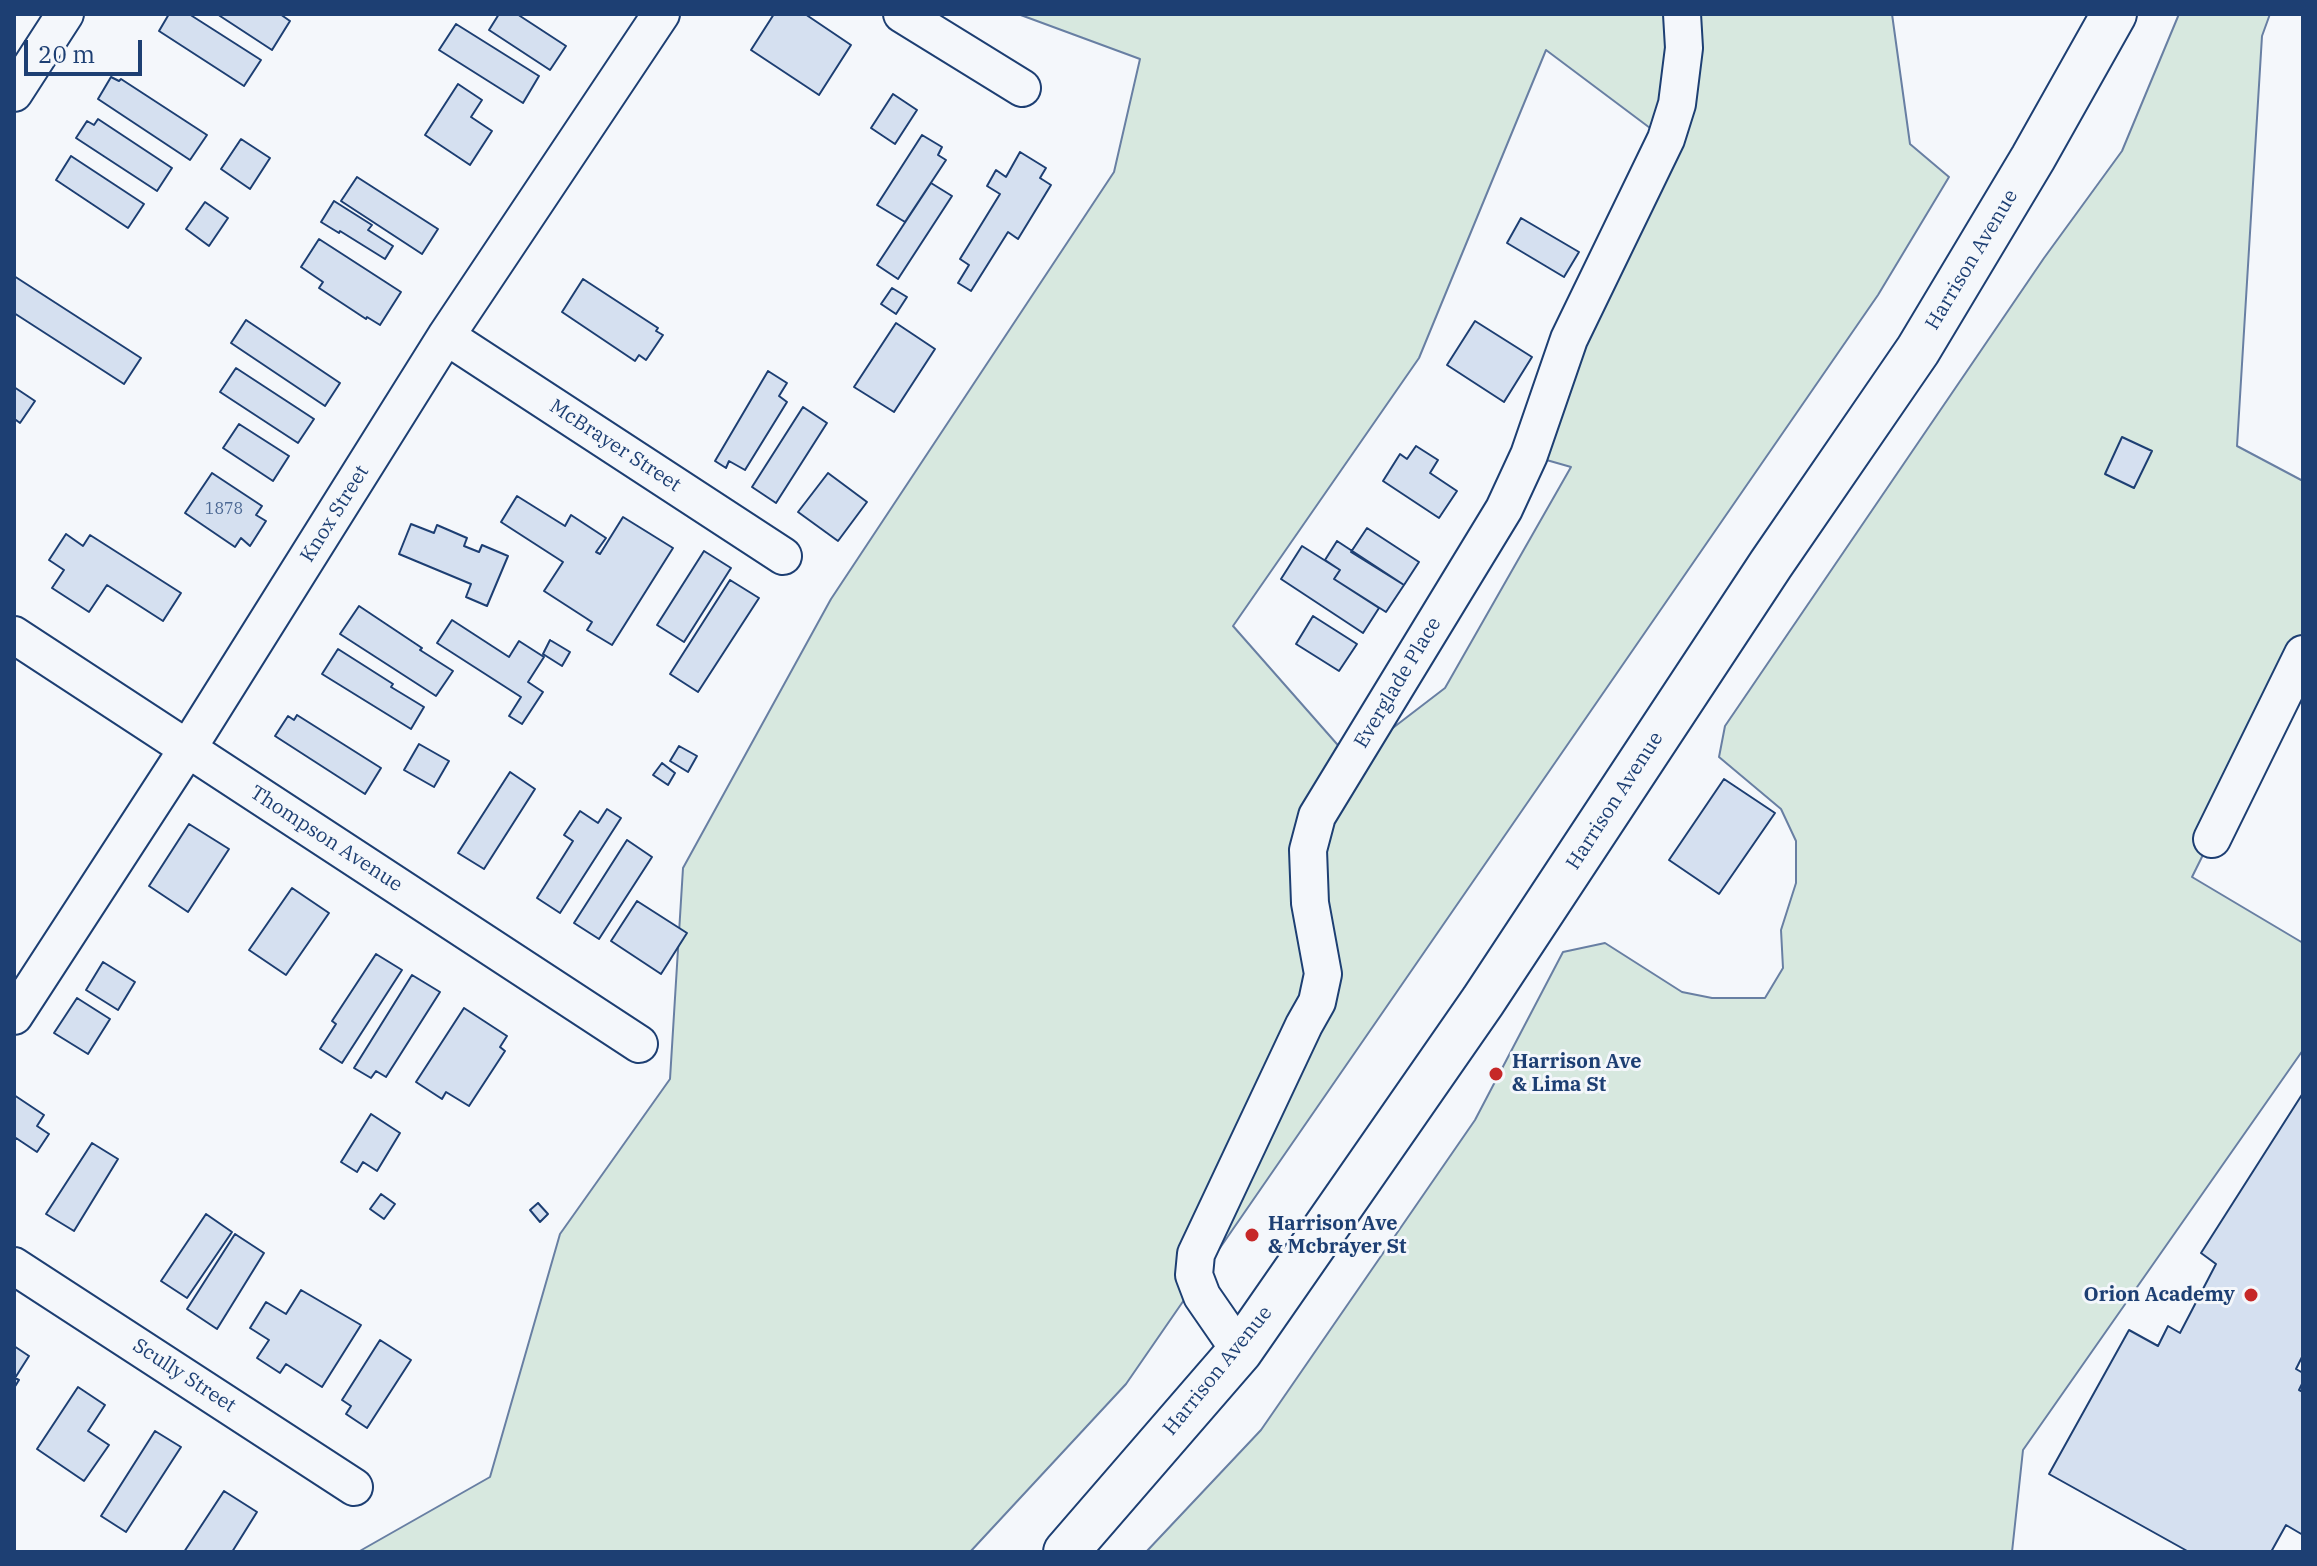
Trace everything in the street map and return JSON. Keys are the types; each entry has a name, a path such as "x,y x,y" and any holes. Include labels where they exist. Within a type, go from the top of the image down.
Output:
{"main road":[{"name":"Harrison Avenue","path":"1066,1552 1240,1351 1483,1001 1771,564 1918,350 2033,158 2114,14"}],"street":[{"path":"14,93 65,14"},
{"name":"Knox Street","path":"14,1016 188,748 446,336 661,14"},
{"path":"902,14 1022,88"},
{"name":"Everglade Place","path":"1240,1351 1202,1296 1194,1275 1196,1254 1317,1002 1323,974 1310,903 1308,850 1317,816 1504,509 1529,455 1569,339 1666,139 1677,104 1684,48 1682,14"},
{"name":"McBrayer Street","path":"446,336 783,556"},
{"name":"Thompson Avenue","path":"14,635 639,1044"},
{"path":"2212,839 2303,654"},
{"name":"Scully Street","path":"14,1266 354,1487"}],"shaded area":[{"path":"1018,14 1892,14 1910,144 1949,177 1878,295 1126,1384 970,1552 358,1552 490,1477 560,1234 670,1079 683,868 831,599 1114,172 1140,59","holes":["1546,50 1666,140 1529,455 1571,467 1445,688 1351,760 1233,626 1419,358"]},
{"path":"2179,14 2270,14 2262,36 2237,446 2303,481 2303,653 2192,877 2303,943 2303,1050 2023,1450 2012,1552 1146,1552 1261,1430 1475,1120 1563,952 1605,943 1682,992 1712,998 1765,998 1783,968 1781,930 1796,883 1796,841 1781,809 1719,757 1725,726 2044,258 2122,151"}],"building":[{"path":"169,14 189,14 261,60 244,86 159,31"},
{"path":"217,14 280,14 290,21 272,50"},
{"path":"499,14 517,14 566,46 550,70 489,30"},
{"path":"774,14 805,14 851,45 819,95 751,50"},
{"path":"456,24 539,76 523,103 439,50"},
{"path":"111,77 121,79 207,135 190,160 98,99"},
{"path":"458,84 482,100 471,117 492,131 470,165 425,135"},
{"path":"893,94 917,110 895,144 871,128"},
{"path":"98,119 172,168 157,191 76,138 87,121 94,125"},
{"path":"922,135 942,147 938,155 946,160 905,222 877,205"},
{"path":"241,139 270,158 250,189 221,169"},
{"path":"1020,152 1046,168 1040,178 1051,185 1018,239 1008,232 971,291 958,283 969,265 960,259 1000,194 987,186 996,170 1006,177"},
{"path":"71,156 144,204 128,228 56,180"},
{"path":"357,177 438,229 422,254 341,201"},
{"path":"931,183 952,196 898,279 877,265"},
{"path":"334,201 372,225 368,230 393,246 385,259 321,222"},
{"path":"205,202 228,218 209,246 186,229"},
{"path":"1521,218 1579,252 1564,277 1507,243"},
{"path":"319,239 401,292 380,325 319,288 323,282 301,267"},
{"path":"14,276 141,358 124,384 14,313"},
{"path":"583,279 658,328 656,331 663,335 646,360 639,355 635,361 562,312"},
{"path":"892,288 907,297 896,314 881,304"},
{"path":"246,320 340,383 325,406 231,343"},
{"path":"1475,321 1532,357 1504,402 1447,365"},
{"path":"896,323 935,349 894,412 854,387"},
{"path":"236,368 314,419 298,443 220,392"},
{"path":"768,371 787,383 779,396 787,402 745,470 729,461 726,468 715,461"},
{"path":"14,387 35,401 20,423 14,422"},
{"path":"803,407 827,423 776,503 752,487"},
{"path":"239,424 289,456 273,481 223,448"},
{"path":"2122,437 2152,451 2134,488 2105,474"},
{"path":"1416,446 1438,460 1430,473 1457,491 1439,518 1383,481 1400,454 1407,459"},
{"path":"212,473 262,506 256,515 266,521 250,546 241,538 235,547 185,513"},
{"path":"828,473 867,502 838,541 798,512"},
{"path":"517,496 565,526 571,515 606,538 596,552 600,554 623,517 673,548 612,645 587,630 592,622 544,591 563,562 501,522"},
{"path":"411,524 434,533 437,525 467,538 464,546 479,552 482,545 508,556 487,606 466,597 471,584 399,554"},
{"path":"1367,528 1419,562 1404,585 1351,552"},
{"path":"66,534 83,546 90,535 181,593 163,621 107,585 89,612 52,588 64,570 49,560"},
{"path":"1337,541 1404,585 1386,612 1334,579 1340,570 1325,560"},
{"path":"1302,546 1340,570 1334,579 1379,608 1363,633 1281,579"},
{"path":"704,551 731,568 684,642 657,625"},
{"path":"730,580 759,598 698,692 670,674"},
{"path":"359,606 453,671 436,696 340,634"},
{"path":"1313,616 1357,644 1339,671 1296,644"},
{"path":"452,620 509,657 519,641 544,657 528,682 543,692 522,724 509,716 521,697 437,643"},
{"path":"550,640 570,652 562,666 543,654"},
{"path":"338,649 424,707 411,729 322,674"},
{"path":"297,715 381,768 365,794 275,736 288,716 294,720"},
{"path":"419,744 449,761 434,787 404,770"},
{"path":"679,746 697,756 688,772 670,761"},
{"path":"662,763 675,773 668,785 653,775"},
{"path":"510,772 535,789 484,869 458,853"},
{"path":"1724,779 1775,813 1719,894 1669,860"},
{"path":"607,809 621,818 560,913 537,898 573,841 564,835 580,811 598,823"},
{"path":"189,824 229,849 188,912 149,886"},
{"path":"627,840 652,857 599,939 574,923"},
{"path":"292,888 329,913 286,975 249,950"},
{"path":"637,901 687,933 661,974 611,941"},
{"path":"376,954 402,970 342,1063 320,1049 336,1024 332,1021"},
{"path":"103,962 135,982 118,1010 86,990"},
{"path":"412,975 440,992 386,1077 376,1071 371,1078 354,1068"},
{"path":"77,998 110,1019 88,1054 54,1033"},
{"path":"464,1008 507,1036 500,1047 505,1051 469,1106 446,1092 442,1099 416,1082"},
{"name":"Orion Academy","path":"2303,1093 2303,1355 2296,1369 2303,1373 2299,1390 2303,1392 2303,1535 2286,1525 2271,1552 2189,1552 2049,1474 2129,1330 2158,1346 2168,1326 2180,1333 2216,1264 2201,1253"},
{"path":"14,1095 44,1115 37,1126 49,1134 37,1152 16,1138 14,1141"},
{"path":"371,1114 400,1133 377,1171 363,1162 357,1172 341,1162"},
{"path":"92,1143 118,1159 74,1231 46,1214"},
{"path":"381,1194 395,1204 384,1219 370,1209"},
{"path":"538,1203 548,1214 540,1222 530,1210"},
{"path":"206,1214 232,1232 187,1298 161,1281"},
{"path":"235,1234 264,1253 217,1329 187,1309"},
{"path":"301,1290 361,1325 322,1387 286,1364 280,1373 257,1358 269,1340 250,1328 266,1302 286,1314"},
{"path":"380,1340 411,1360 367,1428 346,1414 351,1406 342,1400"},
{"path":"14,1346 29,1356 15,1378 19,1380 14,1388"},
{"path":"78,1387 105,1405 88,1431 109,1445 84,1481 37,1449"},
{"path":"155,1431 181,1447 126,1532 101,1516"},
{"path":"224,1491 257,1512 232,1552 184,1552"}],"place":[{"name":"Harrison Ave & Lima St","path":"1496,1074"},
{"name":"Harrison Ave & Mcbrayer St","path":"1252,1235"},
{"name":"Orion Academy","path":"2251,1295"}]}
